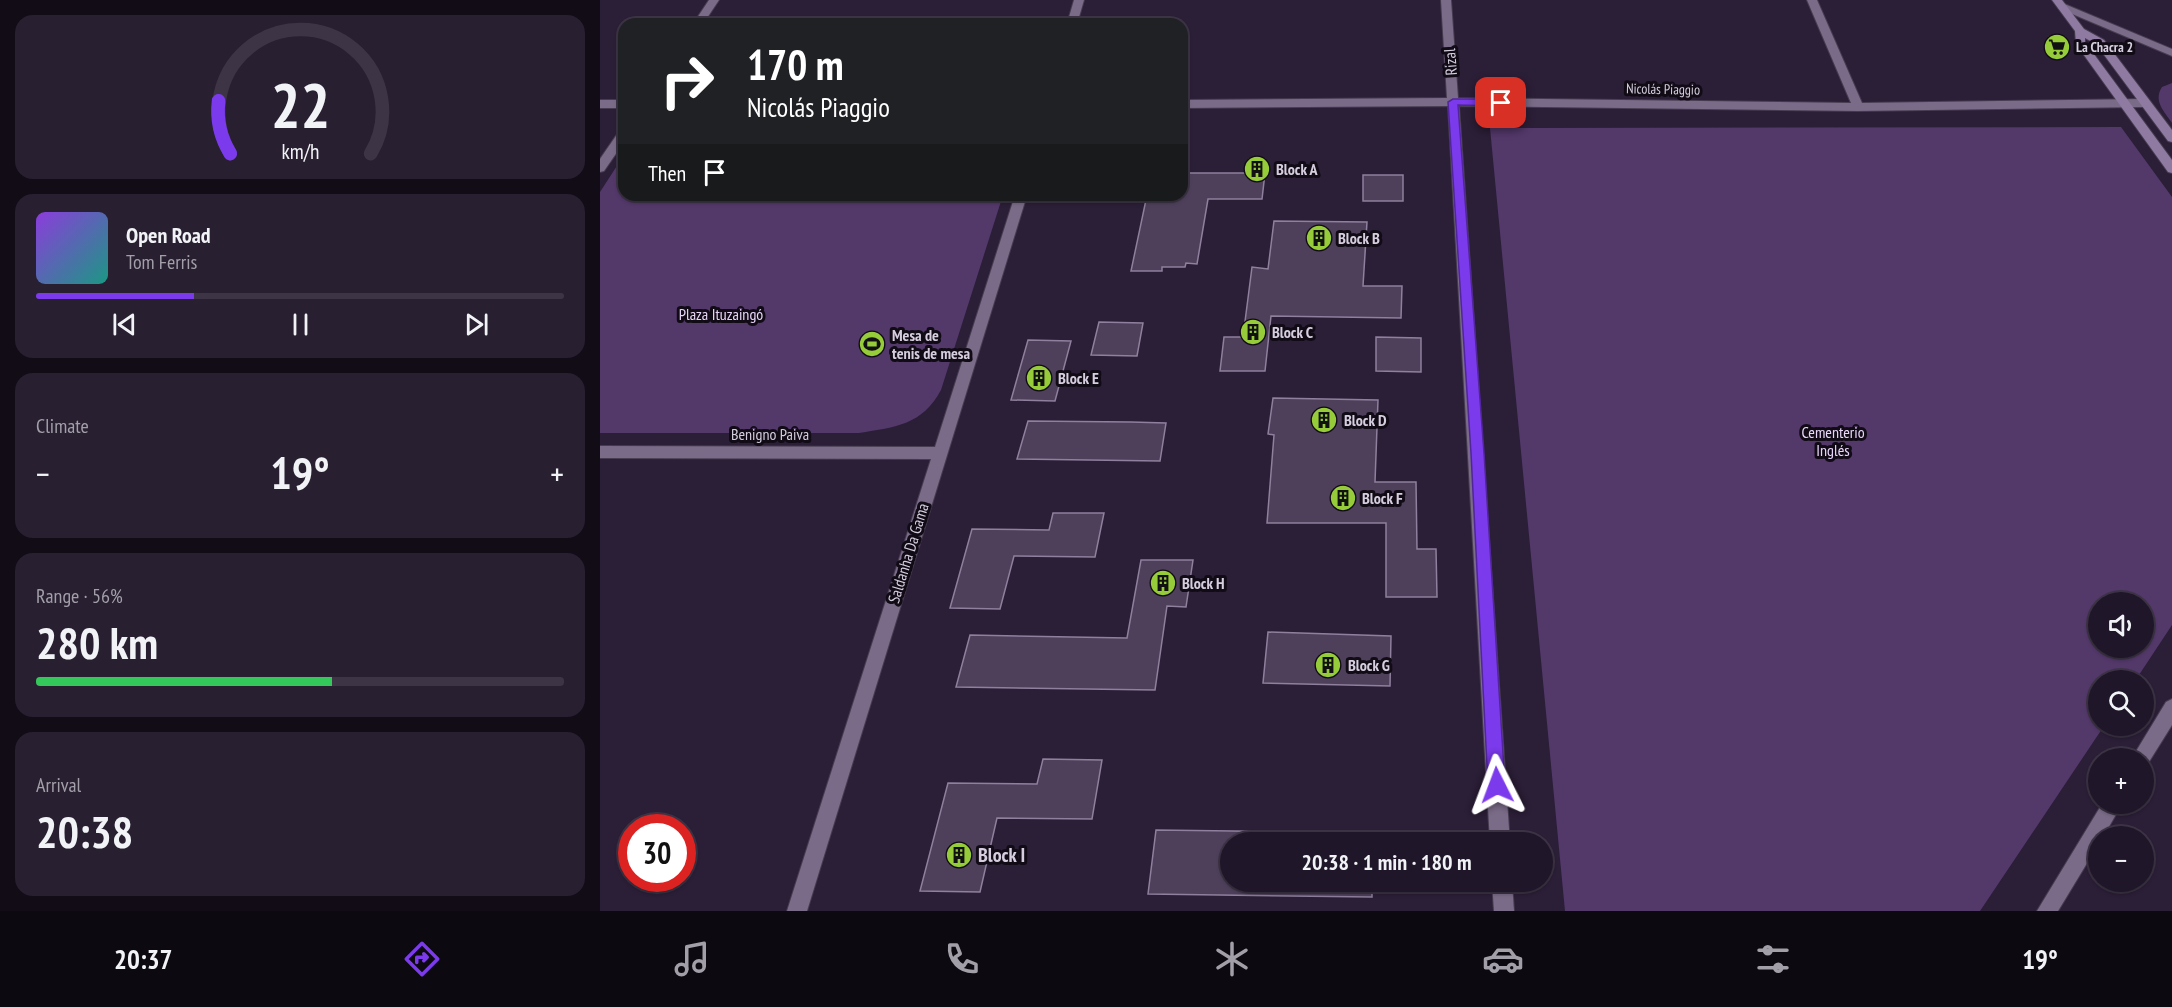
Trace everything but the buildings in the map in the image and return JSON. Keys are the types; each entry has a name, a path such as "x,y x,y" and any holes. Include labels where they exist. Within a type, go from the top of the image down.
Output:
{"main road":[{"path":"2059,3 2080,31 2100,42 2172,138"},
{"path":"2080,31 2080,42 2172,169"}],"street":[{"path":"702,18 714,0"},
{"path":"1074,18 1079,0"},
{"name":"Rizal","path":"1446,0 1477,453 1499,832"},
{"path":"1812,0 1858,107"},
{"path":"2059,3 2172,53"},
{"name":"Nicolás Piaggio","path":"1188,104 1453,102 1858,107 2145,103"},
{"path":"600,104 618,104"},
{"path":"600,168 618,142"},
{"name":"Saldanha Da Gama","path":"797,911 1019,201"},
{"name":"Benigno Paiva","path":"600,452 940,453"},
{"path":"2147,748 2172,708"},
{"path":"2047,911 2107,814"},
{"path":"1503,892 1504,911"}],"green space":[{"path":"2172,83 2172,123 2161,106 2159,97 2162,87"},
{"name":"Cementerio Inglés","path":"2121,127 2172,197 2172,625 2154,652 2154,592 2088,592 2088,658 2150,658 2142,670 2088,670 2088,736 2097,736 1980,911 1565,911 1490,128"},
{"name":"Plaza Ituzaingó","path":"618,164 618,201 1001,201 941,390 934,402 916,417 896,426 859,433 600,433 600,192"}],"place":[{"name":"La Chacra 2","path":"2057,47"},
{"name":"Block A","path":"1257,169"},
{"name":"Block B","path":"1319,238"},
{"name":"Block C","path":"1253,332"},
{"name":"Mesa de tenis de mesa","path":"872,344"},
{"name":"Block E","path":"1039,378"},
{"name":"Block D","path":"1324,420"},
{"name":"Block F","path":"1343,498"},
{"name":"Block H","path":"1163,583"},
{"name":"Block G","path":"1328,665"},
{"name":"Block I","path":"959,855"}],"route":[{"path":"1497,785 1453,102 1501,103"}]}
